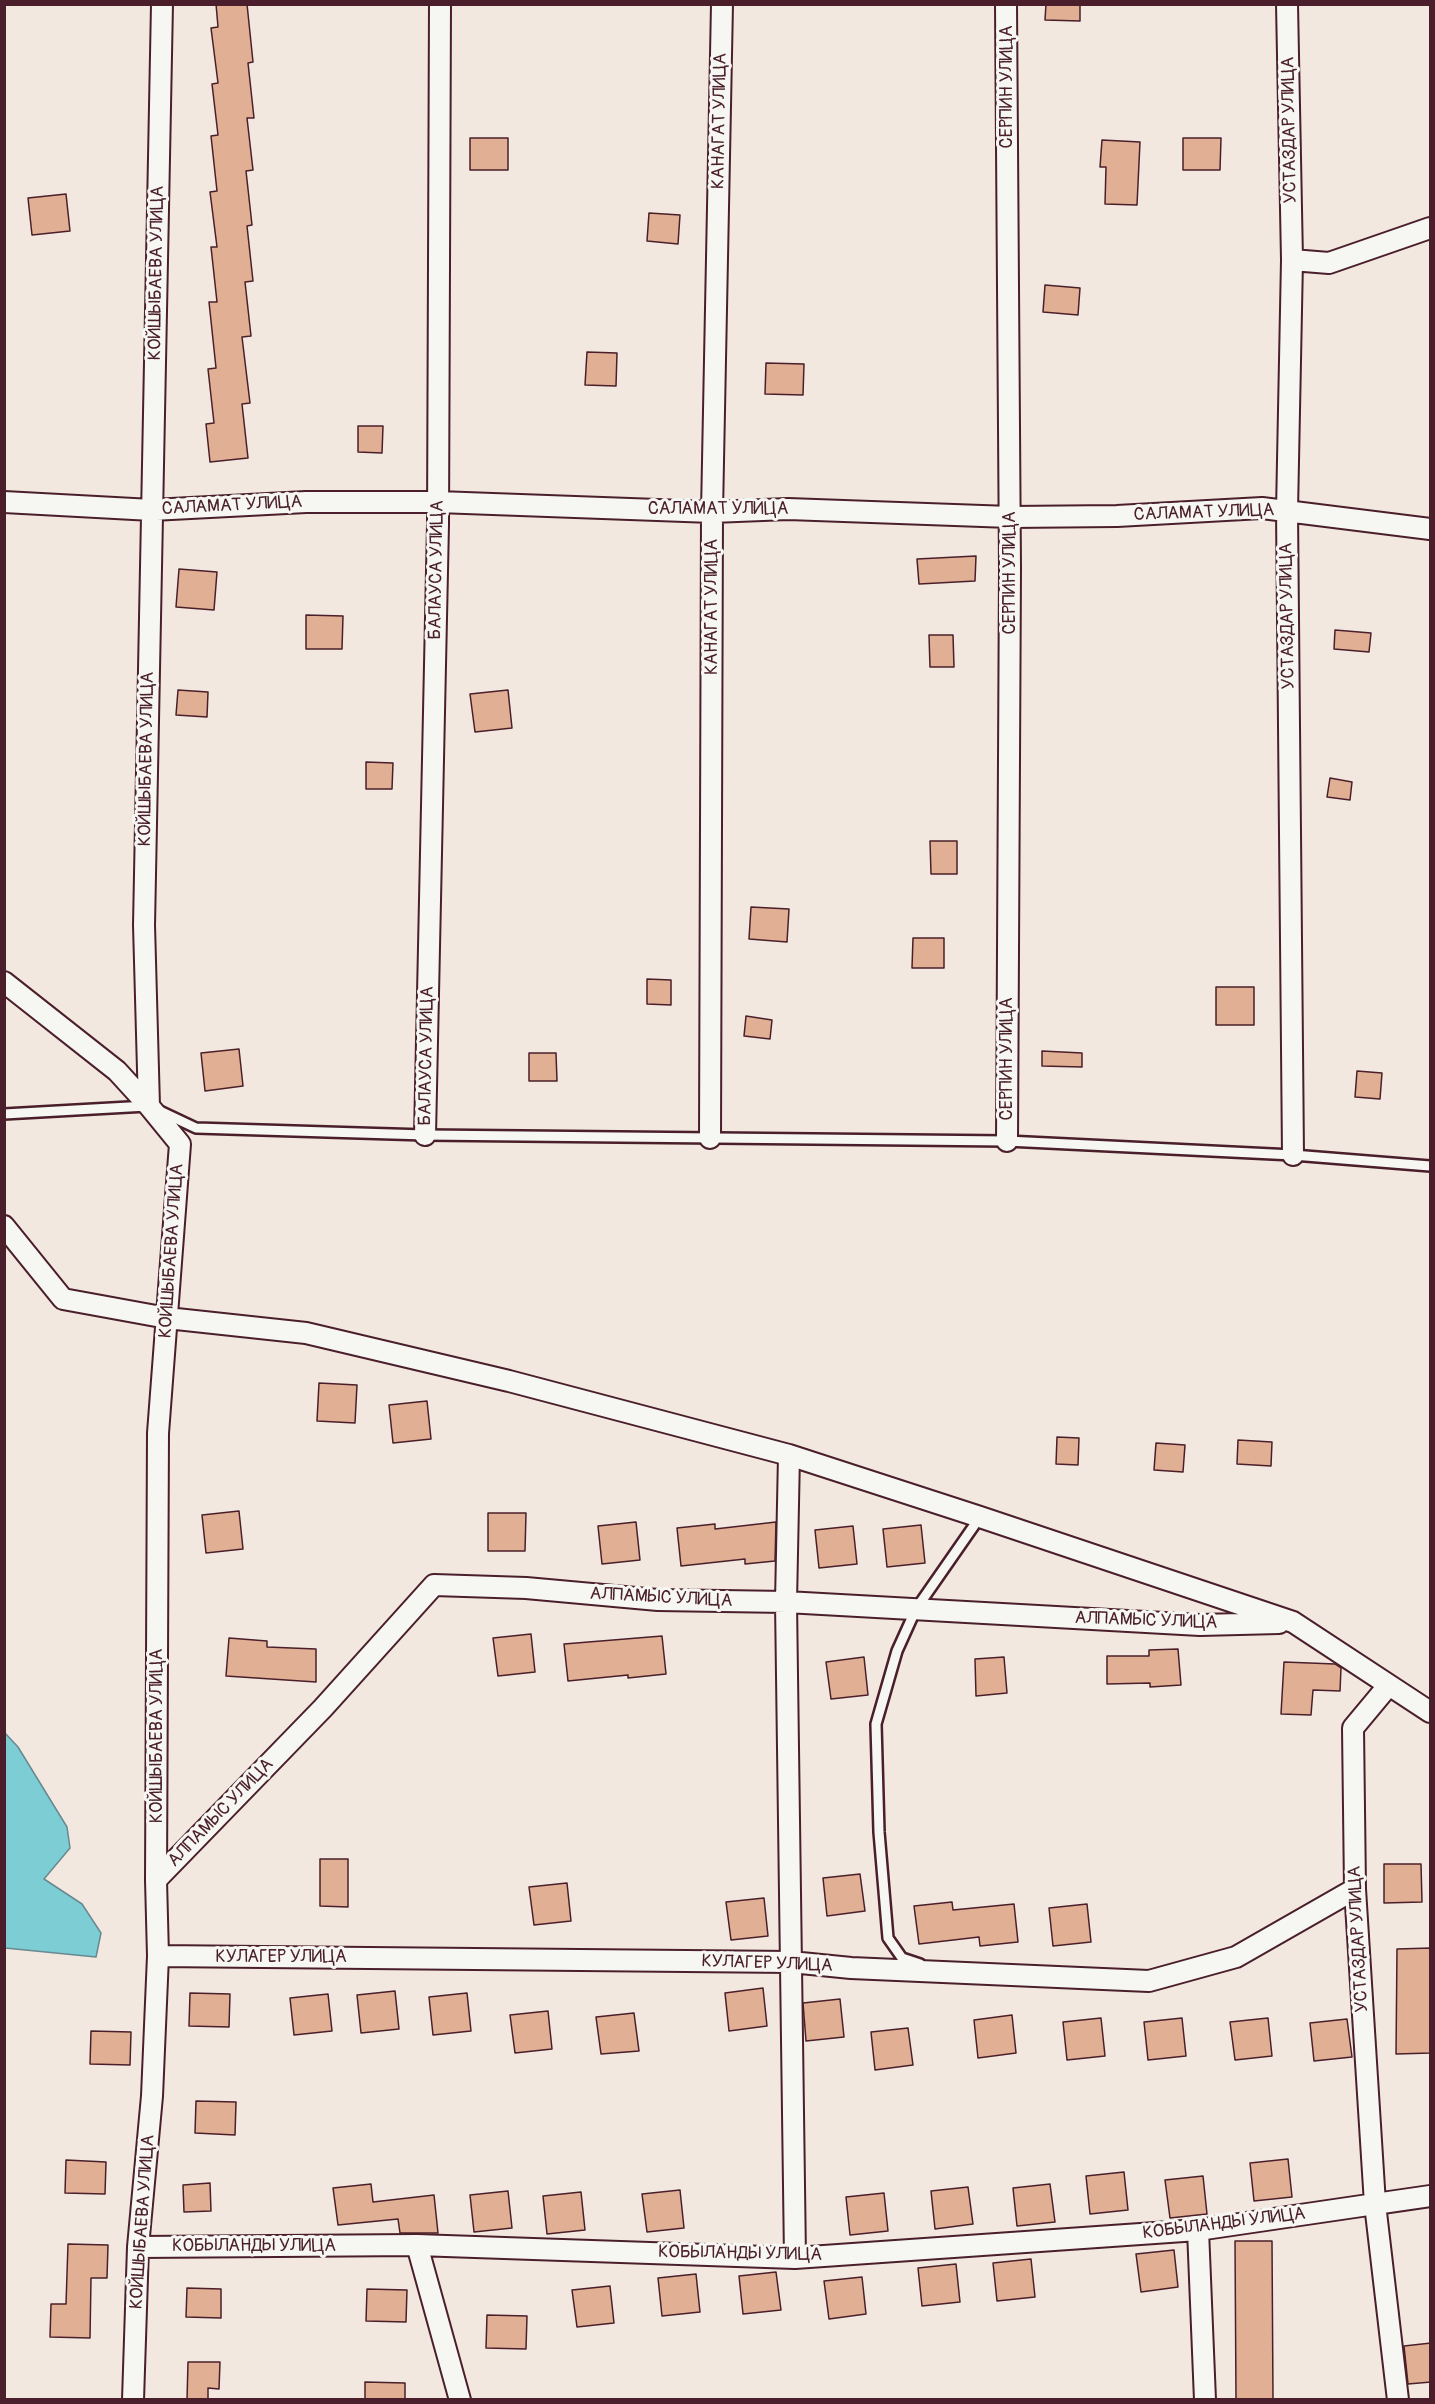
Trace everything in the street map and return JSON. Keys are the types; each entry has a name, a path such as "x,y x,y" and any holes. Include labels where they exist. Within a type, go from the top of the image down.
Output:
{"street":[{"name":"КОЙШЫБАЕВА УЛИЦА","path":"133,2400 138,2247 152,2096 158,1956 156,1880 158,1433 180,1144 149,1106 144,926 162,4"},
{"name":"БАЛАУСА УЛИЦА","path":"425,1135 438,502 440,4"},
{"name":"КАНАГАТ УЛИЦА","path":"710,1138 712,512 722,4"},
{"name":"СЕРПИН УЛИЦА","path":"1006,4 1010,517 1007,1141"},
{"name":"УСТАЗДАР УЛИЦА","path":"1287,4 1292,260 1287,511 1293,1155"},
{"path":"1292,260 1329,263 1431,228"},
{"name":"САЛАМАТ УЛИЦА","path":"4,502 152,510 306,502 438,502 712,512 788,509 1010,517 1117,516 1262,508 1431,529"},
{"path":"4,982 117,1071 149,1106"},
{"path":"4,1226 63,1299 167,1318 306,1333 509,1381 789,1455 1293,1622 1431,1712"},
{"path":"789,1455 786,1602 795,2258"},
{"name":"АЛПАМЫС УЛИЦА","path":"156,1880 323,1708 434,1585 526,1588 658,1600 786,1602 1200,1625 1293,1622"},
{"name":"УСТАЗДАР УЛИЦА","path":"1388,1686 1353,1728 1355,1890 1375,2204 1398,2400"},
{"name":"КУЛАГЕР УЛИЦА","path":"158,1956 791,1962 851,1968 1149,1981 1236,1957 1355,1890"},
{"path":"1375,2204 1431,2196"},
{"name":"КОБЫЛАНДЫ УЛИЦА","path":"138,2247 417,2245 795,2258 1198,2230 1375,2204"},
{"path":"1198,2230 1205,2400"},
{"path":"417,2245 460,2400"}],"lane":[{"path":"4,1114 149,1106 196,1128 425,1135 1007,1141 1293,1155 1431,1166"},
{"path":"936,1970 902,1958 888,1938 879,1832 876,1724 897,1651 916,1609 980,1517"}],"water":[{"path":"5,1733 18,1747 67,1827 70,1848 44,1879 82,1904 101,1933 96,1957 5,1948"}],"building":[{"path":"216,4 247,4 253,62 248,63 254,118 247,118 253,170 246,171 252,225 247,226 253,281 245,282 251,336 242,337 250,403 242,404 248,458 210,462 206,424 214,423 208,369 216,368 209,302 217,302 211,247 217,247 210,192 217,191 211,136 218,135 212,84 218,83 211,28 218,27"},
{"path":"1046,4 1080,4 1080,21 1045,20"},
{"path":"470,138 508,138 508,170 470,170"},
{"path":"1183,138 1221,138 1220,170 1183,170"},
{"path":"1102,140 1140,142 1137,205 1105,204 1106,167 1100,167"},
{"path":"66,194 70,231 32,235 28,198"},
{"path":"649,213 680,215 678,244 647,241"},
{"path":"1045,285 1080,288 1078,315 1043,312"},
{"path":"587,352 617,353 616,386 585,385"},
{"path":"766,363 804,364 803,395 765,394"},
{"path":"358,426 383,426 382,453 358,452"},
{"path":"976,556 975,581 919,584 917,559"},
{"path":"179,569 217,572 214,610 176,607"},
{"path":"306,615 343,616 342,649 306,649"},
{"path":"1335,630 1371,633 1369,652 1334,649"},
{"path":"929,635 953,635 954,667 930,667"},
{"path":"178,690 208,692 207,717 176,715"},
{"path":"508,690 512,728 475,732 470,694"},
{"path":"366,762 393,763 392,789 366,789"},
{"path":"1330,778 1352,782 1350,800 1327,797"},
{"path":"930,841 957,841 957,874 931,874"},
{"path":"751,907 789,909 787,942 749,939"},
{"path":"913,938 944,938 944,968 912,968"},
{"path":"647,979 671,980 671,1005 647,1004"},
{"path":"1216,987 1254,987 1254,1025 1216,1025"},
{"path":"746,1016 772,1020 770,1039 744,1036"},
{"path":"239,1049 243,1086 205,1091 201,1053"},
{"path":"1042,1051 1082,1053 1082,1067 1042,1066"},
{"path":"529,1053 556,1053 557,1081 529,1081"},
{"path":"1357,1071 1382,1073 1380,1099 1355,1097"},
{"path":"319,1383 357,1385 355,1423 317,1421"},
{"path":"427,1401 431,1439 393,1443 389,1405"},
{"path":"1057,1437 1079,1438 1078,1465 1056,1464"},
{"path":"1238,1440 1272,1442 1271,1466 1237,1464"},
{"path":"1156,1443 1185,1445 1183,1472 1154,1470"},
{"path":"239,1511 243,1549 206,1553 202,1515"},
{"path":"488,1513 526,1513 525,1551 488,1551"},
{"path":"636,1522 640,1560 602,1564 598,1526"},
{"path":"776,1522 775,1561 745,1564 745,1559 681,1566 677,1528 715,1524 715,1529"},
{"path":"921,1525 925,1563 887,1567 883,1529"},
{"path":"853,1526 857,1564 819,1568 815,1530"},
{"path":"531,1634 535,1672 498,1676 493,1638"},
{"path":"662,1636 666,1674 568,1681 564,1644"},
{"path":"229,1638 267,1641 267,1647 316,1649 316,1682 226,1676"},
{"path":"1178,1649 1181,1685 1150,1687 1150,1683 1107,1684 1107,1656 1149,1656 1149,1650"},
{"path":"864,1657 868,1695 831,1699 826,1662"},
{"path":"1004,1657 1007,1693 976,1696 975,1659"},
{"path":"1284,1662 1335,1664 1341,1668 1340,1691 1313,1690 1311,1715 1281,1714"},
{"path":"320,1859 348,1859 348,1907 320,1906"},
{"path":"1384,1864 1421,1864 1422,1902 1384,1903"},
{"path":"860,1874 865,1911 827,1916 823,1878"},
{"path":"567,1883 571,1921 534,1925 529,1887"},
{"path":"764,1898 768,1936 731,1940 726,1902"},
{"path":"952,1902 953,1910 1014,1904 1018,1942 980,1946 979,1937 919,1944 914,1906"},
{"path":"1087,1904 1091,1942 1053,1946 1049,1908"},
{"path":"1431,1948 1431,2053 1396,2054 1397,1949"},
{"path":"763,1988 767,2026 729,2031 725,1993"},
{"path":"395,1991 399,2029 361,2033 357,1995"},
{"path":"190,1993 230,1994 229,2027 189,2026"},
{"path":"467,1993 471,2031 433,2035 429,1997"},
{"path":"328,1994 332,2031 294,2035 290,1998"},
{"path":"840,1999 844,2037 806,2041 803,2003"},
{"path":"548,2011 552,2049 515,2053 510,2015"},
{"path":"634,2013 639,2051 601,2054 596,2017"},
{"path":"1012,2015 1016,2053 978,2058 974,2020"},
{"path":"1101,2018 1105,2056 1067,2060 1063,2022"},
{"path":"1182,2018 1186,2056 1148,2060 1144,2022"},
{"path":"1268,2018 1272,2056 1235,2060 1230,2022"},
{"path":"1347,2019 1352,2057 1314,2061 1310,2023"},
{"path":"908,2028 913,2065 875,2070 871,2032"},
{"path":"91,2031 131,2032 130,2065 90,2064"},
{"path":"196,2101 236,2102 235,2135 195,2133"},
{"path":"1288,2159 1292,2197 1254,2201 1250,2163"},
{"path":"66,2160 106,2162 105,2194 65,2193"},
{"path":"1124,2172 1128,2210 1090,2214 1086,2176"},
{"path":"1203,2176 1207,2214 1170,2218 1165,2180"},
{"path":"210,2183 211,2211 184,2212 183,2185"},
{"path":"371,2184 373,2202 434,2195 438,2233 400,2233 398,2219 338,2225 333,2188"},
{"path":"1050,2184 1055,2222 1017,2226 1013,2188"},
{"path":"968,2187 973,2224 935,2229 931,2191"},
{"path":"680,2190 684,2228 647,2232 642,2194"},
{"path":"508,2191 512,2228 474,2232 470,2195"},
{"path":"581,2192 585,2230 547,2234 543,2196"},
{"path":"884,2193 888,2231 850,2235 846,2197"},
{"path":"1235,2241 1272,2241 1273,2400 1236,2400"},
{"path":"68,2244 108,2245 107,2278 91,2278 90,2338 50,2337 51,2304 66,2304"},
{"path":"1174,2250 1178,2287 1141,2292 1136,2254"},
{"path":"1031,2259 1035,2297 997,2301 993,2263"},
{"path":"956,2264 960,2302 922,2306 918,2268"},
{"path":"776,2272 781,2310 743,2314 739,2276"},
{"path":"696,2274 700,2312 662,2316 658,2278"},
{"path":"862,2277 866,2314 829,2319 824,2281"},
{"path":"610,2286 614,2323 577,2327 572,2290"},
{"path":"187,2288 221,2289 221,2318 186,2317"},
{"path":"367,2289 407,2290 406,2322 366,2321"},
{"path":"487,2315 527,2316 526,2349 486,2348"},
{"path":"1431,2343 1431,2382 1408,2384 1404,2346"},
{"path":"188,2362 220,2362 219,2389 208,2388 208,2400 187,2400"},
{"path":"365,2382 405,2383 405,2400 365,2400"}]}
